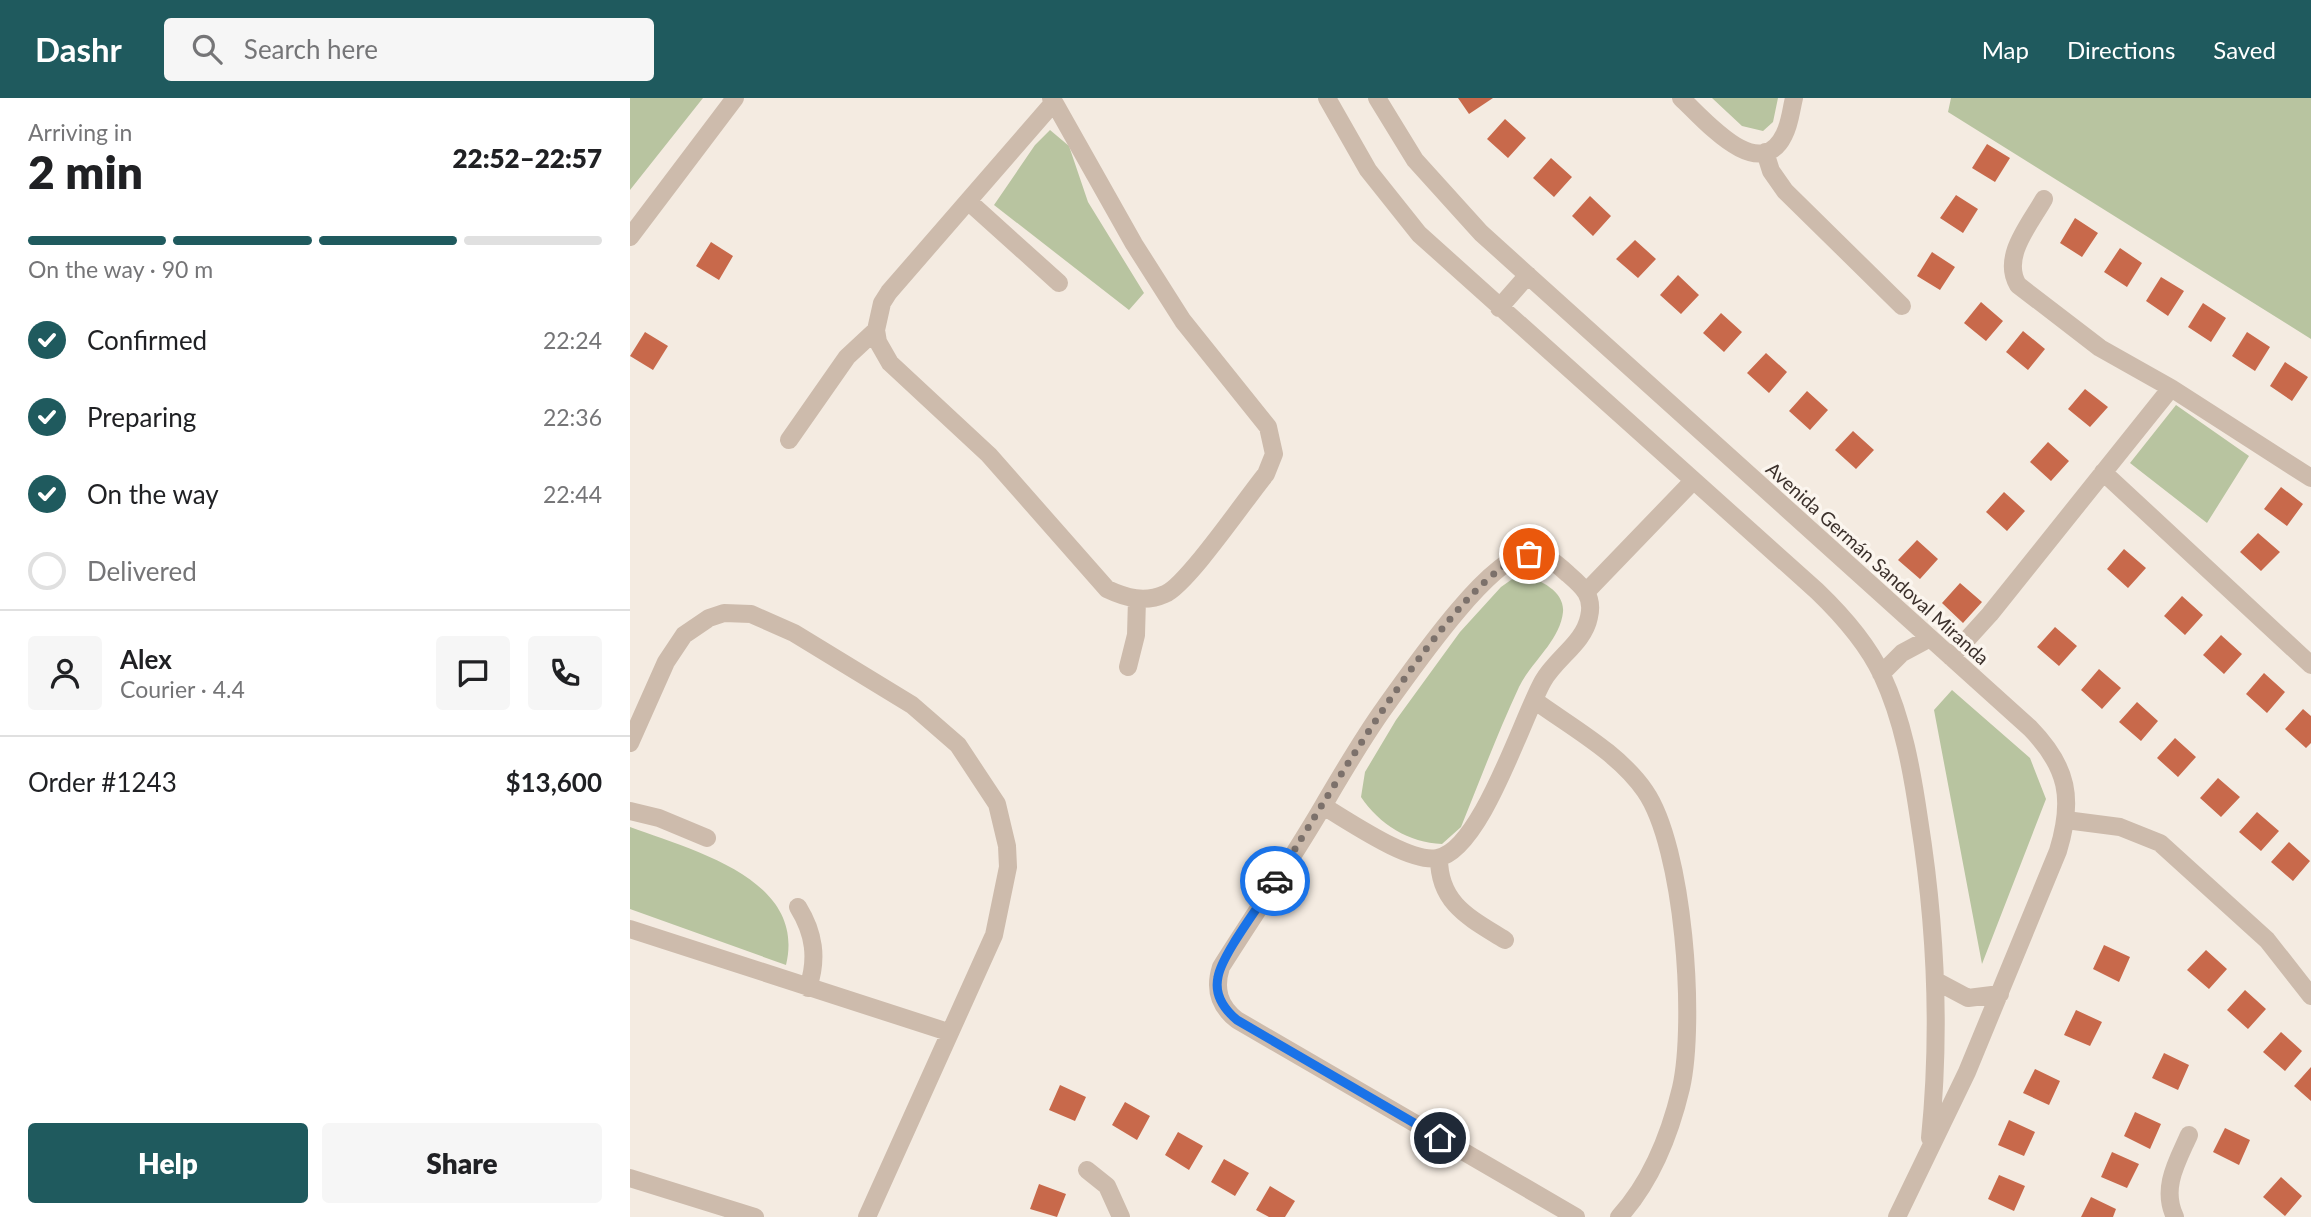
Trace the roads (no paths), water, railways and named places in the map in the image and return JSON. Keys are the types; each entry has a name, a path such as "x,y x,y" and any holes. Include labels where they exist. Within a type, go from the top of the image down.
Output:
{"street":[{"path":"630,237 735,98"},
{"name":"Avenida Germán Sandoval Miranda","path":"1326,98 1368,170 1392,203 1448,263 1840,614 1881,674 1895,707 1916,798 1938,982 1937,1053 1928,1152"},
{"name":"Avenida Germán Sandoval Miranda","path":"1377,98 1415,160 1447,198 1528,275 2030,728 2054,754 2065,780 2066,820 2057,851 2000,994 1897,1217"},
{"path":"1681,98 1739,149 1765,152 1780,143 1794,98"},
{"path":"1052,100 1158,283 1207,353 1263,419 1274,444 1266,474 1178,586 1166,594 1137,599 1107,589 989,455 890,363 883,354 876,330 882,303 889,292 1052,100"},
{"path":"1765,152 1771,171 1785,191 1902,306"},
{"path":"2044,199 2012,257 2013,277 2018,285 2100,348 2171,388 2311,478"},
{"path":"968,201 1059,283"},
{"path":"1499,308 1528,275"},
{"path":"789,440 847,357 876,330"},
{"path":"1951,657 1990,614 2171,388"},
{"path":"2104,472 2311,665"},
{"path":"1587,591 1693,481"},
{"path":"1323,806 1415,856 1438,858 1461,843 1490,797 1534,700 1556,662 1586,629 1590,604 1587,591 1552,560 1542,555 1520,556 1504,565 1463,604 1351,754 1323,806 1221,967 1217,986 1223,1006 1237,1020 1576,1217"},
{"path":"1128,667 1136,635 1137,599"},
{"path":"630,743 673,648 703,622 724,613 738,612 763,619 794,633 912,705 958,745 987,785 997,804 1007,846 1006,889 994,935 948,1032 867,1217"},
{"path":"1881,674 1902,653 1930,638"},
{"path":"1534,700 1616,761 1644,790 1658,815 1678,901 1687,1027 1681,1087 1661,1150 1647,1178 1619,1217"},
{"path":"630,811 659,818 706,838"},
{"path":"2066,820 2120,827 2160,843 2267,940 2311,996"},
{"path":"1438,858 1441,881 1450,901 1460,912 1505,940"},
{"path":"798,907 809,929 814,950 807,988"},
{"path":"630,929 948,1032"},
{"path":"1938,982 1969,998 2000,994"},
{"path":"2175,1217 2168,1197 2169,1183 2189,1135"},
{"path":"1087,1170 1107,1186 1121,1217"},
{"path":"630,1178 755,1217"}]}
